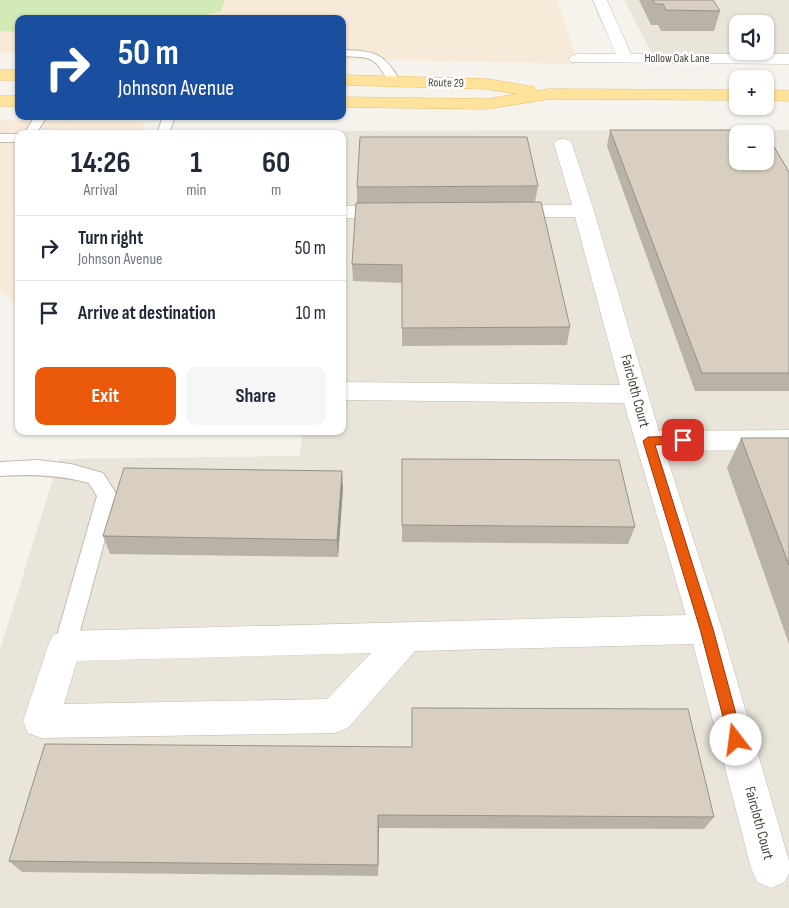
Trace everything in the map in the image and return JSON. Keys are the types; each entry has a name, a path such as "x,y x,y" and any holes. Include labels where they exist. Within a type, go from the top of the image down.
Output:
{"main road":[{"path":"0,75 15,75"},
{"name":"Route 29","path":"346,80 488,84 549,94 729,95"},
{"name":"Route 29","path":"346,102 487,104 549,94"},
{"path":"774,96 789,96"},
{"path":"0,101 15,101"}],"street":[{"name":"Hollow Oak Lane","path":"600,0 625,58"},
{"name":"Hollow Oak Lane","path":"577,59 789,58"},
{"name":"Faircloth Court","path":"563,144 584,211 648,441 706,629 771,868"},
{"path":"488,211 584,211"},
{"path":"346,212 411,212"},
{"path":"346,391 636,394"},
{"path":"648,441 789,440"},
{"path":"408,636 335,716 41,721 65,646 408,636 706,629"}],"lane":[{"path":"346,53 373,54 385,63 394,81"},
{"path":"0,138 15,138"},
{"path":"0,469 41,466 69,469 96,478 107,495 65,646"}],"shaded area":[{"path":"27,0 557,0 578,64 346,59 346,15 15,15 15,52 0,52 0,10"},
{"path":"624,0 789,0 789,58 774,58 774,15 729,15 729,58 654,57"},
{"path":"0,120 146,122 143,130 15,130 15,304 0,289"},
{"path":"729,130 729,170 774,170 774,130 789,130 789,908 0,908 0,650 59,459 300,456 302,435 346,435 346,131"}],"green space":[{"path":"0,0 225,0 221,11 206,15 15,15 15,32 0,31"}],"building":[{"path":"653,0 713,0 720,11 666,10 663,4 655,4"},
{"path":"610,130 729,130 729,170 774,170 774,147 789,172 789,373 702,373"},
{"path":"360,137 527,137 538,186 357,187"},
{"path":"541,202 570,327 402,328 402,265 352,264 356,203"},
{"path":"741,438 789,438 789,565"},
{"path":"402,459 619,460 635,527 402,525"},
{"path":"124,468 342,471 337,540 103,536"},
{"path":"412,708 688,709 714,817 378,815 378,865 9,861 45,744 412,747"}],"route":[{"path":"683,440 648,441 706,629 736,740"}]}
